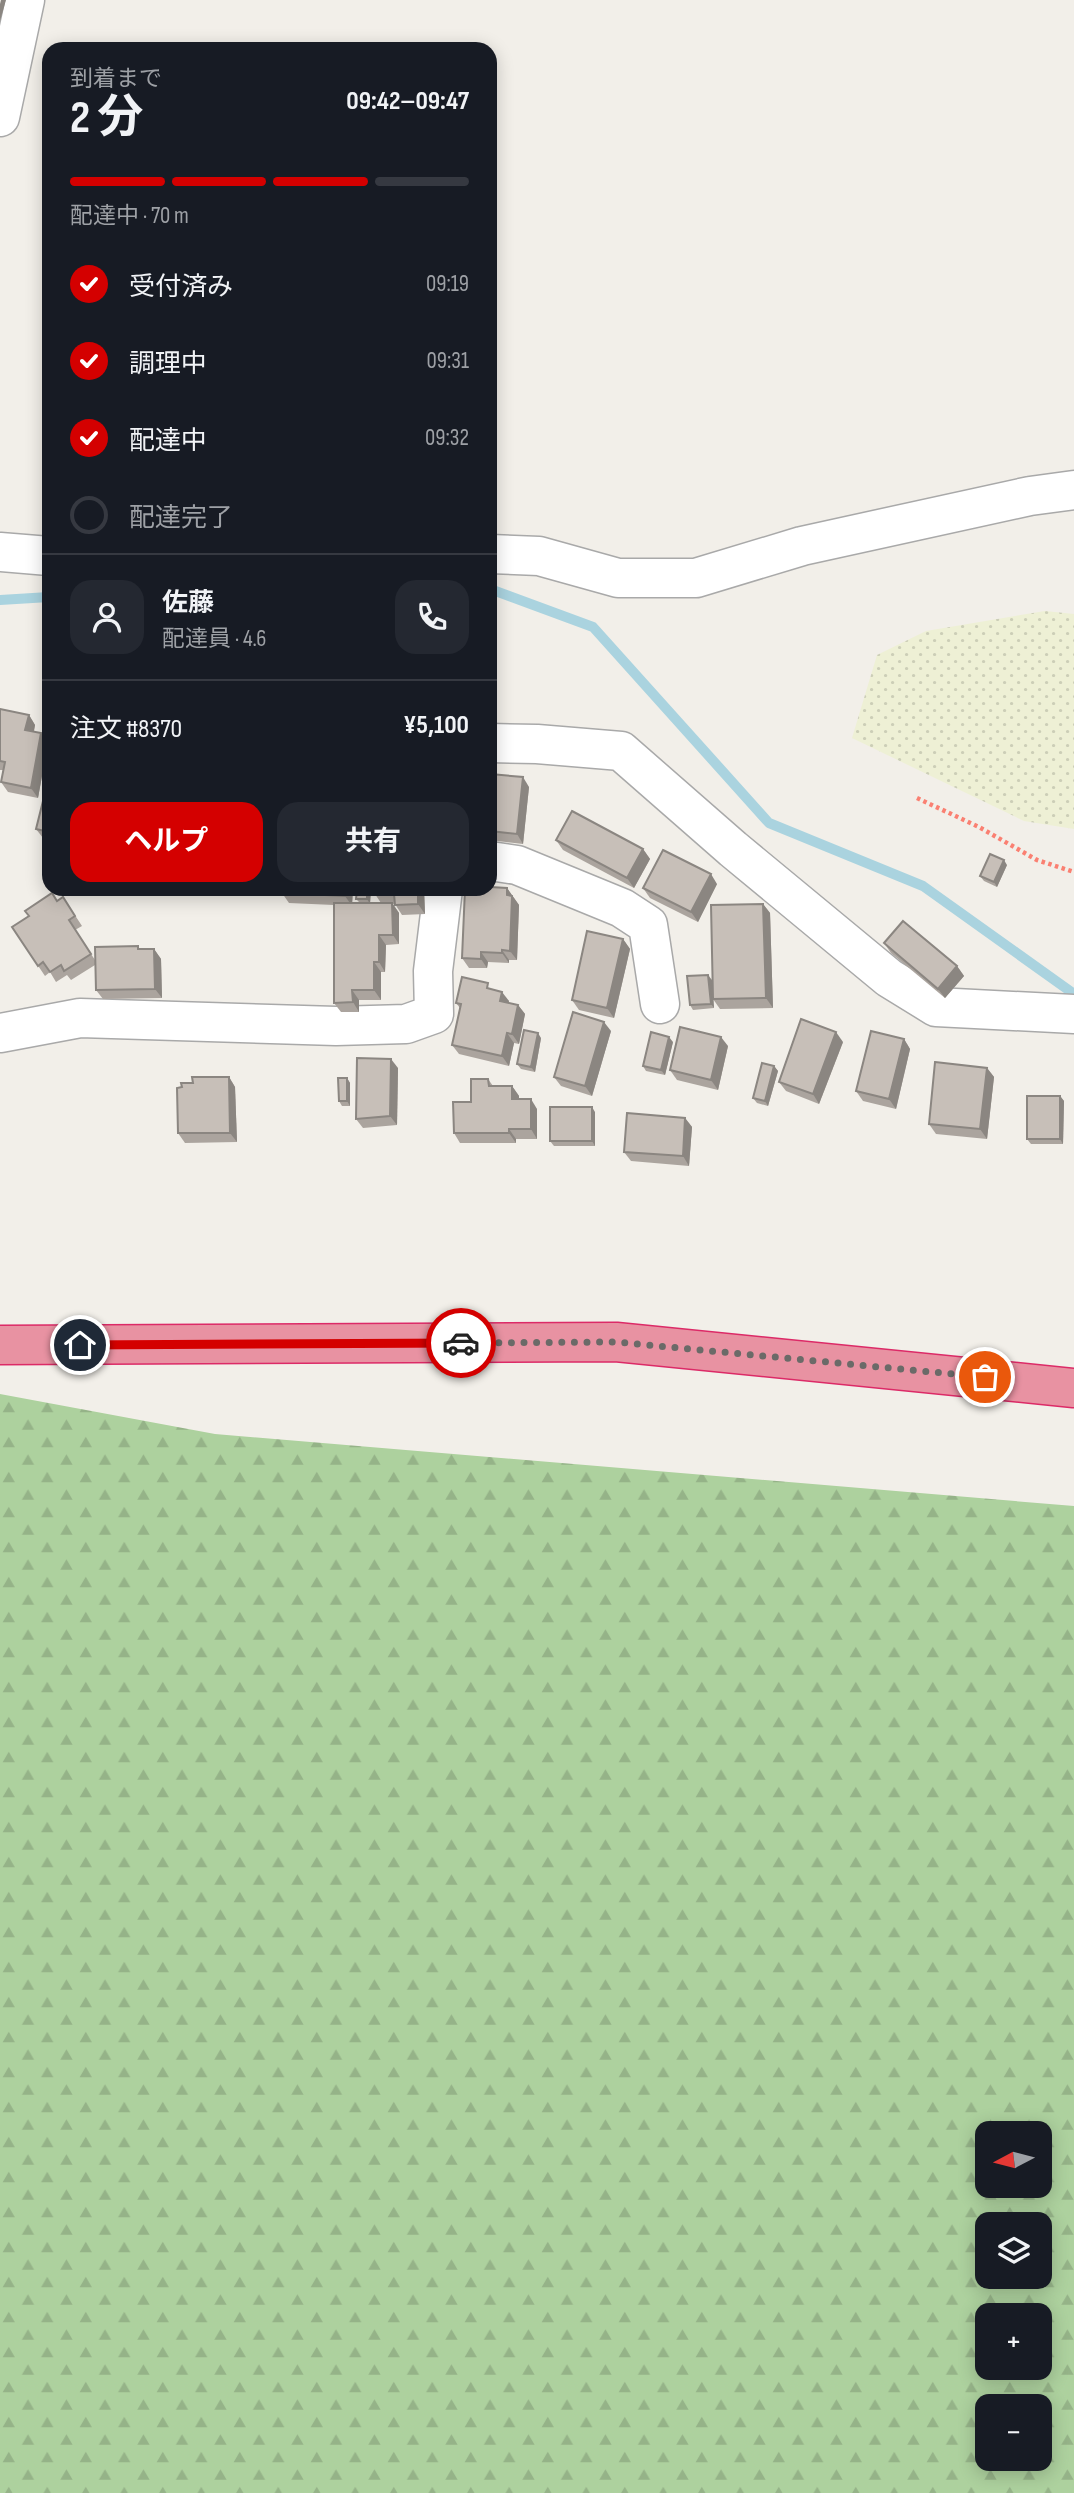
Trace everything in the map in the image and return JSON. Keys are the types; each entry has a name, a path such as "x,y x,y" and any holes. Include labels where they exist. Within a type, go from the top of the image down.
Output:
{"highway":[{"path":"0,1345 616,1342 1074,1388"}],"street":[{"path":"0,117 7,46 25,0"},
{"path":"497,554 540,556 618,578 696,578 802,546 1030,495 1074,490"},
{"path":"0,552 42,555"},
{"path":"497,743 621,751 733,849 889,978 936,1007 1074,1014"},
{"path":"497,862 517,865 622,908 648,925 660,1003"},
{"path":"0,1032 80,1018 256,1025 405,1024 434,1014 433,971 442,896"}],"path":[{"path":"917,798 979,827 1037,860 1074,872"}],"green space":[{"path":"1045,611 1074,614 1074,829 1024,821 852,738 877,655 926,631"},
{"path":"0,1394 215,1434 1074,1506 1074,2493 0,2493"}],"building":[{"path":"0,709 29,715 25,730 41,733 31,788 1,782 5,762 0,761"},
{"path":"497,775 523,777 517,834 497,832"},
{"path":"42,805 42,830 36,829"},
{"path":"572,811 643,849 627,878 556,840"},
{"path":"663,850 711,874 691,912 643,888"},
{"path":"990,854 1004,860 994,882 980,876"},
{"path":"497,887 507,888 507,895 512,896 510,951 481,952 481,959 462,958 465,896 497,896"},
{"path":"48,896 54,896 57,901 63,897 75,916 69,920 91,954 64,971 61,965 50,972 43,962 38,966 12,927 29,916 25,911"},
{"path":"356,896 367,896 367,899 356,899"},
{"path":"394,896 418,896 418,904 395,905"},
{"path":"334,903 392,903 393,935 379,935 379,962 374,962 374,990 352,990 353,1002 334,1003"},
{"path":"763,904 766,998 713,999 711,905"},
{"path":"903,921 957,966 938,989 884,943"},
{"path":"587,931 623,939 607,1008 572,1000"},
{"path":"138,946 138,949 154,949 155,989 96,990 95,947"},
{"path":"708,975 711,1004 690,1005 687,976"},
{"path":"462,977 488,983 487,988 502,992 500,1001 518,1005 512,1034 507,1033 502,1056 452,1045 461,1004 456,1003"},
{"path":"573,1012 604,1022 585,1086 554,1077"},
{"path":"801,1019 836,1032 813,1094 779,1082"},
{"path":"680,1027 721,1037 711,1080 670,1070"},
{"path":"524,1030 538,1033 531,1067 517,1064"},
{"path":"871,1031 904,1039 889,1099 856,1091"},
{"path":"651,1032 669,1037 661,1070 643,1066"},
{"path":"357,1058 391,1059 390,1116 356,1119"},
{"path":"935,1062 987,1068 980,1129 929,1124"},
{"path":"762,1063 774,1066 765,1101 753,1098"},
{"path":"192,1077 229,1077 230,1133 178,1133 177,1088 182,1087 181,1083 193,1083"},
{"path":"338,1078 347,1078 347,1101 339,1101"},
{"path":"471,1079 488,1079 489,1086 512,1086 512,1099 531,1099 531,1129 509,1129 509,1133 454,1133 453,1102 471,1102"},
{"path":"1027,1096 1060,1096 1060,1139 1027,1139"},
{"path":"550,1107 592,1107 592,1141 550,1141"},
{"path":"627,1113 685,1118 683,1156 624,1152"}],"waterway":[{"path":"497,592 593,627 769,823 923,886 1074,994"},
{"path":"0,600 42,597"}],"way so far":[{"path":"461,1343 616,1342 985,1377"}],"route":[{"path":"80,1345 461,1343"}]}
